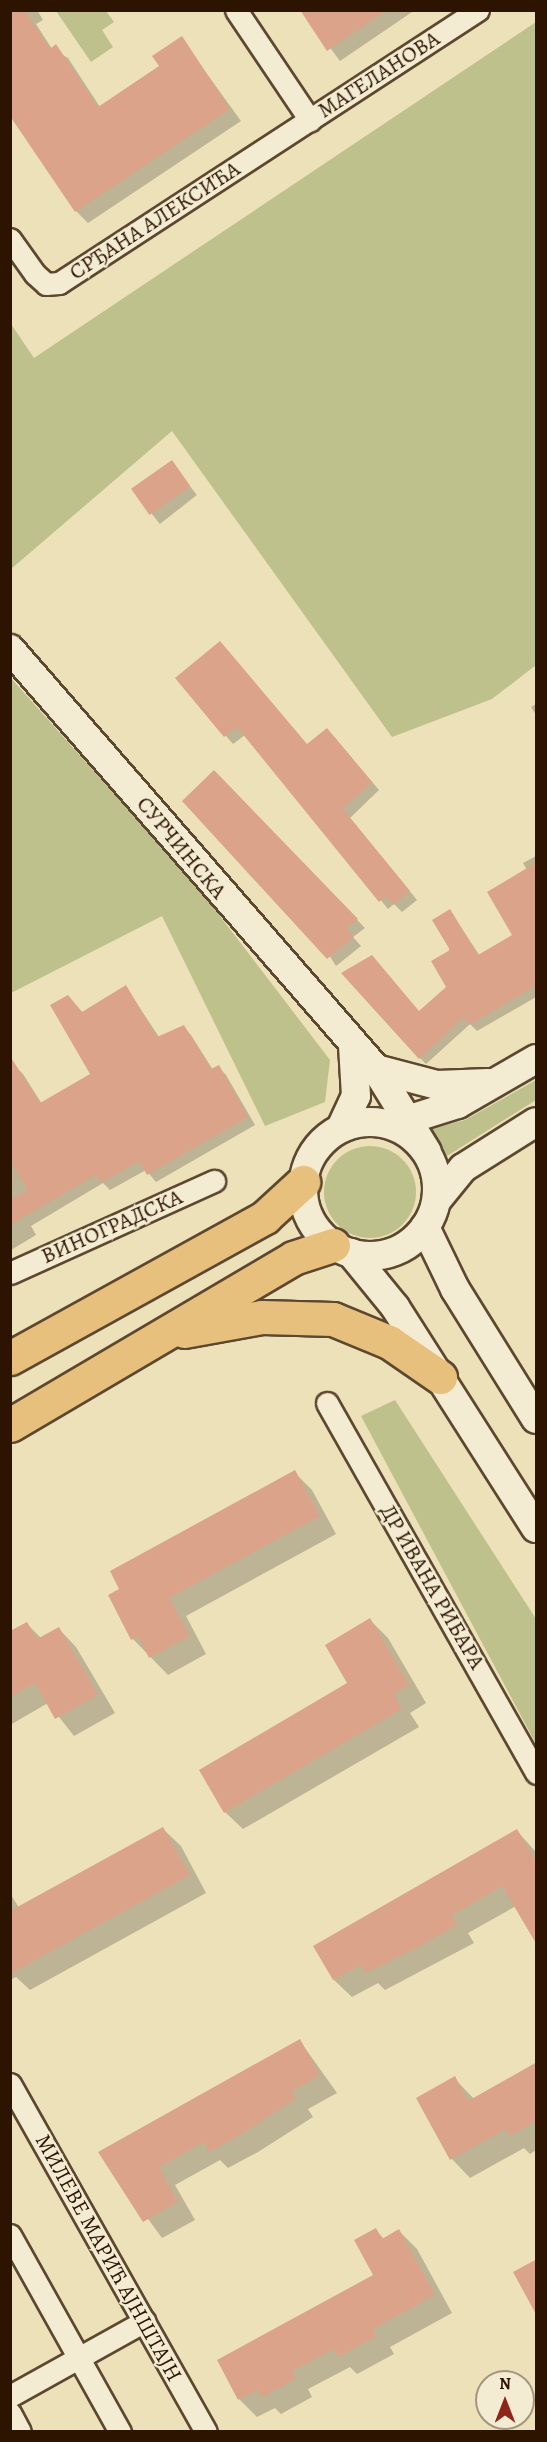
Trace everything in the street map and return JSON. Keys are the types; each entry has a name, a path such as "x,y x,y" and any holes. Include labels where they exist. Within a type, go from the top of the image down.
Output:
{"highway":[{"path":"10,1358 266,1217 303,1182"},
{"path":"10,1425 293,1258 342,1249"},
{"path":"159,1337 243,1318 333,1319 389,1341 440,1377"}],"main road":[{"name":"СУРЧИНСКА","path":"10,649 353,1046 376,1069 400,1123 427,1152 436,1200"},
{"path":"353,1046 356,1096 341,1128 315,1151 303,1182 310,1219 372,1274 537,1528"},
{"path":"341,1128 367,1122 400,1123 497,1082 537,1059"},
{"path":"376,1069 437,1085 497,1082"},
{"path":"342,1249 392,1252 425,1227 436,1200 463,1168 537,1122"},
{"path":"425,1227 451,1282 537,1419"}],"street":[{"path":"236,10 310,120"},
{"name":"МАГЕЛАНОВА","path":"310,120 478,10"},
{"name":"СРЂАНА АЛЕКСИЋА","path":"10,239 35,274 46,284 59,283 310,120"},
{"name":"ВИНОГРАДСКА","path":"10,1273 214,1181"},
{"name":"ДР ИВАНА РИБАРА","path":"327,1402 537,1773"},
{"name":"МИЛЕВЕ МАРИЋ АЈНШТАЈН","path":"10,2085 206,2432"},
{"path":"10,2235 120,2432"},
{"path":"10,2396 145,2321"},
{"path":"10,2413 21,2432"}],"green space":[{"path":"56,11 106,11 114,22 102,30 113,47 91,62"},
{"path":"536,22 536,665 492,699 392,737 172,431 11,569 11,324 34,358"},
{"path":"10,677 200,890 330,1060 325,1102 265,1126 162,916 11,993"},
{"path":"536,1080 536,1100 447,1156 431,1129 465,1120"},
{"path":"361,1146 379,1146 396,1153 409,1166 416,1183 416,1201 409,1218 396,1231 379,1238 361,1238 344,1231 331,1218 324,1201 324,1183 331,1166 344,1153"},
{"path":"395,1400 536,1619 536,1744 361,1416"}],"building":[{"path":"10,10 24,10 50,49 56,44 98,107 159,66 152,56 182,36 230,109 75,212 10,116"},
{"path":"300,10 387,10 327,51"},
{"path":"172,460 190,486 149,515 131,489"},
{"path":"220,641 307,744 327,728 372,782 343,809 410,891 393,905 386,896 379,902 237,727 224,737 175,678"},
{"path":"214,770 358,919 346,928 354,937 327,959 182,801"},
{"path":"537,862 537,985 469,1025 464,1017 419,1059 341,973 372,955 419,1011 446,987 431,961 450,950 432,920 450,909 478,955 512,935 487,892"},
{"path":"126,985 157,1037 184,1025 211,1069 219,1065 248,1117 147,1175 139,1161 101,1183 96,1175 10,1225 10,1200 28,1190 10,1161 10,1056 40,1103 90,1074 50,1005 68,995 82,1012"},
{"path":"295,1470 320,1516 169,1598 190,1636 149,1658 138,1636 131,1640 108,1595 119,1589 110,1571"},
{"path":"370,1618 409,1685 394,1694 402,1709 224,1813 199,1770 347,1683 325,1645"},
{"path":"27,1622 37,1639 59,1627 98,1695 55,1719 35,1683 10,1697 10,1631"},
{"path":"163,1827 190,1875 10,1974 10,1911"},
{"path":"517,1829 537,1863 537,1945 502,1886 452,1915 457,1925 426,1943 366,1973 361,1965 333,1980 313,1946"},
{"path":"300,2039 320,2075 292,2091 296,2099 240,2135 209,2152 204,2142 159,2167 178,2202 143,2222 98,2152"},
{"path":"537,2062 537,2121 510,2136 506,2129 450,2160 416,2098 455,2076 468,2101"},
{"path":"376,2228 382,2239 399,2229 435,2295 373,2329 377,2336 338,2357 334,2349 292,2371 296,2379 262,2397 258,2390 238,2400 217,2360 373,2275 354,2240"},
{"path":"537,2259 537,2316 513,2272"}]}
